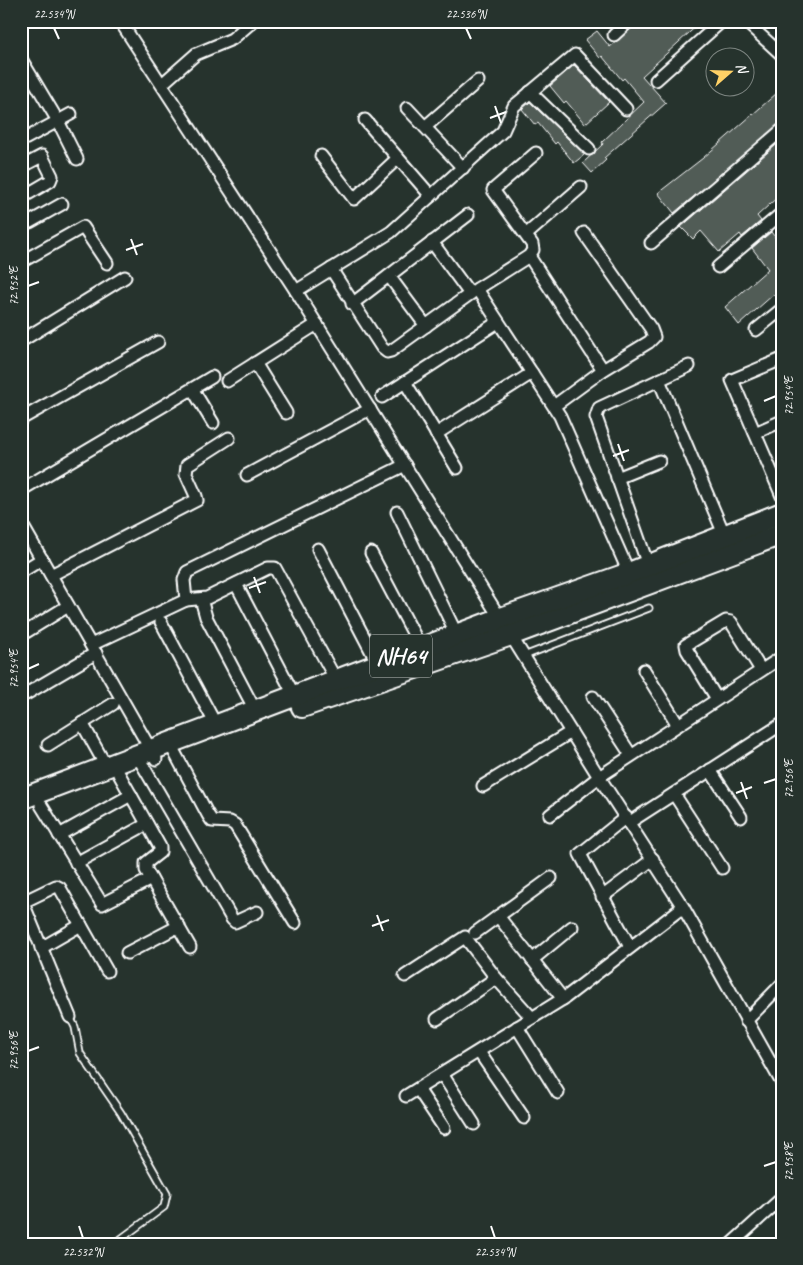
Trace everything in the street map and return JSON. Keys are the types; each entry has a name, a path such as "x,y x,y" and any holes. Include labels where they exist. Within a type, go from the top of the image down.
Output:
{"highway":[{"name":"NH64","path":"159,753 216,725 421,648 457,635 506,627 648,565 782,513"},
{"name":"NH64","path":"21,799 113,770 506,627 782,534"},
{"name":"NH64","path":"21,812 113,770"}],"street":[{"path":"120,21 296,291 599,777 683,907 782,1083"},
{"path":"162,84 196,54 232,39 253,21"},
{"path":"614,35 629,21"},
{"path":"656,80 722,21"},
{"path":"753,23 782,55"},
{"path":"296,291 384,237 504,131 511,110 575,55 626,108"},
{"path":"21,59 58,121 77,159"},
{"path":"425,127 478,81"},
{"path":"530,92 589,149"},
{"path":"407,108 462,168"},
{"path":"21,141 71,114"},
{"path":"365,120 431,196"},
{"path":"651,243 782,130"},
{"path":"331,269 352,304 386,352 529,256 533,250 527,234 494,195 493,190 536,153"},
{"path":"21,167 42,156 52,176 50,181 21,198"},
{"path":"321,156 354,199 398,158"},
{"path":"527,234 581,187"},
{"path":"21,216 24,221 30,222 62,204"},
{"path":"718,267 782,213"},
{"path":"352,304 468,215"},
{"path":"21,262 83,227 107,262"},
{"path":"554,406 602,370 649,342 654,337 651,329 584,233"},
{"path":"432,242 498,322 554,406 629,573"},
{"path":"529,256 602,370"},
{"path":"389,276 426,326"},
{"path":"21,341 125,277"},
{"path":"756,330 782,309"},
{"path":"382,397 498,322"},
{"path":"227,381 316,324"},
{"path":"21,419 158,342"},
{"path":"782,359 732,380 782,496"},
{"path":"254,363 286,413"},
{"path":"648,565 596,417 596,412 599,408 688,366"},
{"path":"436,434 532,373"},
{"path":"21,490 193,390 212,377"},
{"path":"659,380 724,534"},
{"path":"405,382 457,468"},
{"path":"193,390 213,423"},
{"path":"247,475 370,410"},
{"path":"755,433 782,421"},
{"path":"51,575 197,500 186,474 187,465 230,438"},
{"path":"617,478 659,461"},
{"path":"186,600 184,580 187,572 405,465"},
{"path":"398,512 457,635"},
{"path":"21,523 93,649 159,753 212,821 230,822 235,825 294,923"},
{"path":"318,549 378,664"},
{"path":"371,553 421,648"},
{"path":"21,572 42,559"},
{"path":"26,694 93,649 186,600 201,599 268,568 275,568 336,680"},
{"path":"236,584 294,696"},
{"path":"201,599 206,617 254,710"},
{"path":"21,635 68,606"},
{"path":"161,622 216,725"},
{"path":"717,699 687,650 686,644 726,622 731,622 761,670"},
{"path":"550,814 631,755 782,656"},
{"path":"644,670 678,725"},
{"path":"593,697 631,755"},
{"path":"48,745 113,704"},
{"path":"82,723 131,795 160,847 160,852 146,863 146,870 190,947"},
{"path":"630,947 580,854 628,820 674,794 782,724"},
{"path":"483,786 571,732"},
{"path":"159,753 232,920 235,922 258,912"},
{"path":"710,770 741,817"},
{"path":"674,794 722,868"},
{"path":"59,835 131,795"},
{"path":"41,804 102,904 151,879"},
{"path":"76,863 147,824"},
{"path":"602,897 653,859"},
{"path":"475,933 551,878"},
{"path":"70,1017 22,900 56,886 60,888 107,970"},
{"path":"406,1096 563,999 683,907"},
{"path":"498,916 563,999"},
{"path":"41,948 81,925"},
{"path":"127,953 179,926"},
{"path":"532,960 572,927"},
{"path":"405,976 466,937 496,978 532,1018"},
{"path":"437,1019 496,978"},
{"path":"746,1022 782,984"},
{"path":"517,1027 558,1093"},
{"path":"480,1052 524,1118"},
{"path":"442,1074 474,1124"},
{"path":"418,1089 444,1128"},
{"path":"731,1244 782,1198"}],"lane":[{"path":"524,656 648,608"},
{"path":"70,1017 75,1027 80,1053 121,1113 167,1194 164,1207 114,1244"}],"building":[{"path":"636,21 702,21 642,76 666,103 604,158 606,160 592,173 583,163 644,102 624,78 622,80 602,56 600,58 585,40 597,31 610,47 634,26"},
{"path":"574,65 609,102 585,124 566,101 564,103 550,86"},
{"path":"777,93 782,98 782,123 674,213 658,193 703,158"},
{"path":"530,102 584,155 574,163 538,123 535,125 522,109"},
{"path":"782,140 782,193 757,216 761,221 742,237 740,234 719,252 701,231 693,239 681,227"},
{"path":"771,232 782,246 782,287 739,325 725,307 768,269 752,248"}]}
